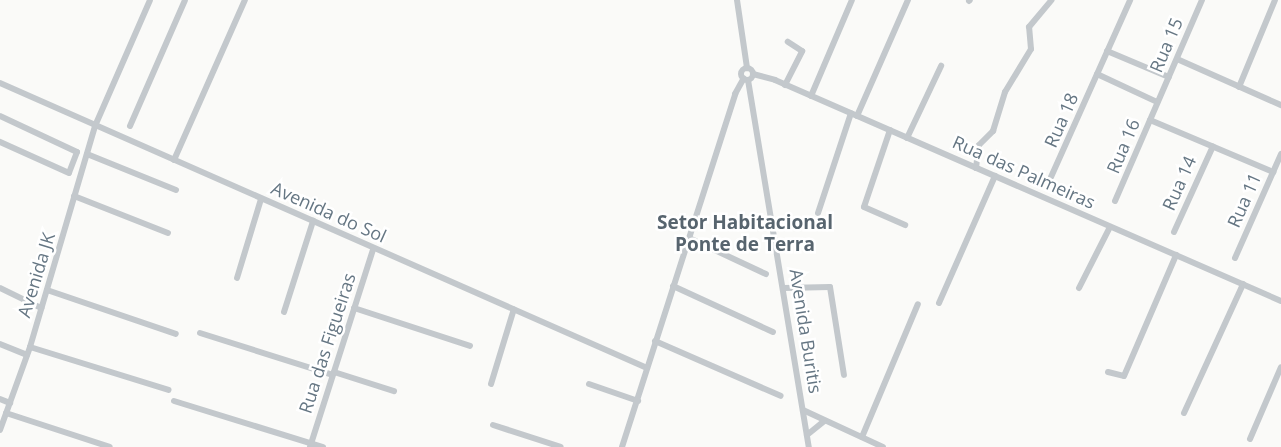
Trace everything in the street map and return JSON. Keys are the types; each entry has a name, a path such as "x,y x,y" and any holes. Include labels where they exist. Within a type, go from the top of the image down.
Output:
{"street":[{"name":"Avenida JK","path":"0,429 30,347 95,126 150,0"},
{"path":"130,126 185,0"},
{"path":"174,160 245,0"},
{"path":"622,447 735,94 746,79 753,74 747,68 737,0"},
{"path":"810,96 852,0"},
{"path":"818,213 854,114 908,0"},
{"path":"976,168 979,144 993,131 1006,92 1031,49 1029,27 1052,0"},
{"name":"Rua 18","path":"1051,178 1130,0"},
{"name":"Rua 15","path":"1157,102 1202,0"},
{"path":"1239,87 1275,0"},
{"path":"785,84 802,51 788,42"},
{"path":"1107,51 1169,78"},
{"path":"1177,59 1281,106"},
{"path":"907,138 942,66"},
{"path":"746,79 741,71 747,68"},
{"name":"Rua das Palmeiras","path":"753,74 785,84 1281,301"},
{"path":"1097,74 1157,102"},
{"name":"Avenida Buritis","path":"746,79 784,288 809,447"},
{"name":"Avenida do Sol","path":"0,83 373,249 647,368"},
{"name":"Rua 16","path":"1115,201 1157,102"},
{"path":"0,116 77,152 69,172 0,142"},
{"path":"1150,120 1273,172"},
{"path":"890,130 864,208 905,225"},
{"name":"Rua 14","path":"1174,232 1212,146"},
{"path":"87,154 176,190"},
{"name":"Rua 11","path":"1235,258 1281,155"},
{"path":"74,162 84,166"},
{"path":"939,303 995,176"},
{"path":"74,196 168,233"},
{"path":"237,278 261,199"},
{"path":"284,312 313,221"},
{"path":"1079,288 1110,226"},
{"path":"689,238 766,274"},
{"name":"Rua das Figueiras","path":"311,445 373,249"},
{"path":"1108,372 1124,376 1176,255"},
{"path":"1184,413 1243,284"},
{"path":"673,286 773,332"},
{"path":"784,288 830,287 844,376"},
{"path":"0,288 41,308"},
{"path":"46,290 176,334"},
{"path":"862,437 918,304"},
{"path":"354,308 470,346"},
{"path":"491,384 514,309"},
{"path":"200,333 394,391"},
{"path":"655,341 781,396"},
{"path":"0,344 27,356"},
{"path":"30,347 169,390"},
{"path":"1250,439 1281,367"},
{"path":"589,384 638,400"},
{"path":"0,398 10,403"},
{"path":"174,401 311,445 324,447"},
{"path":"803,410 883,447"},
{"path":"6,413 110,447"},
{"path":"807,435 824,421"},
{"path":"493,425 561,447"}],"district":[{"name":"Setor Habitacional Ponte de Terra","path":"745,234"}]}
